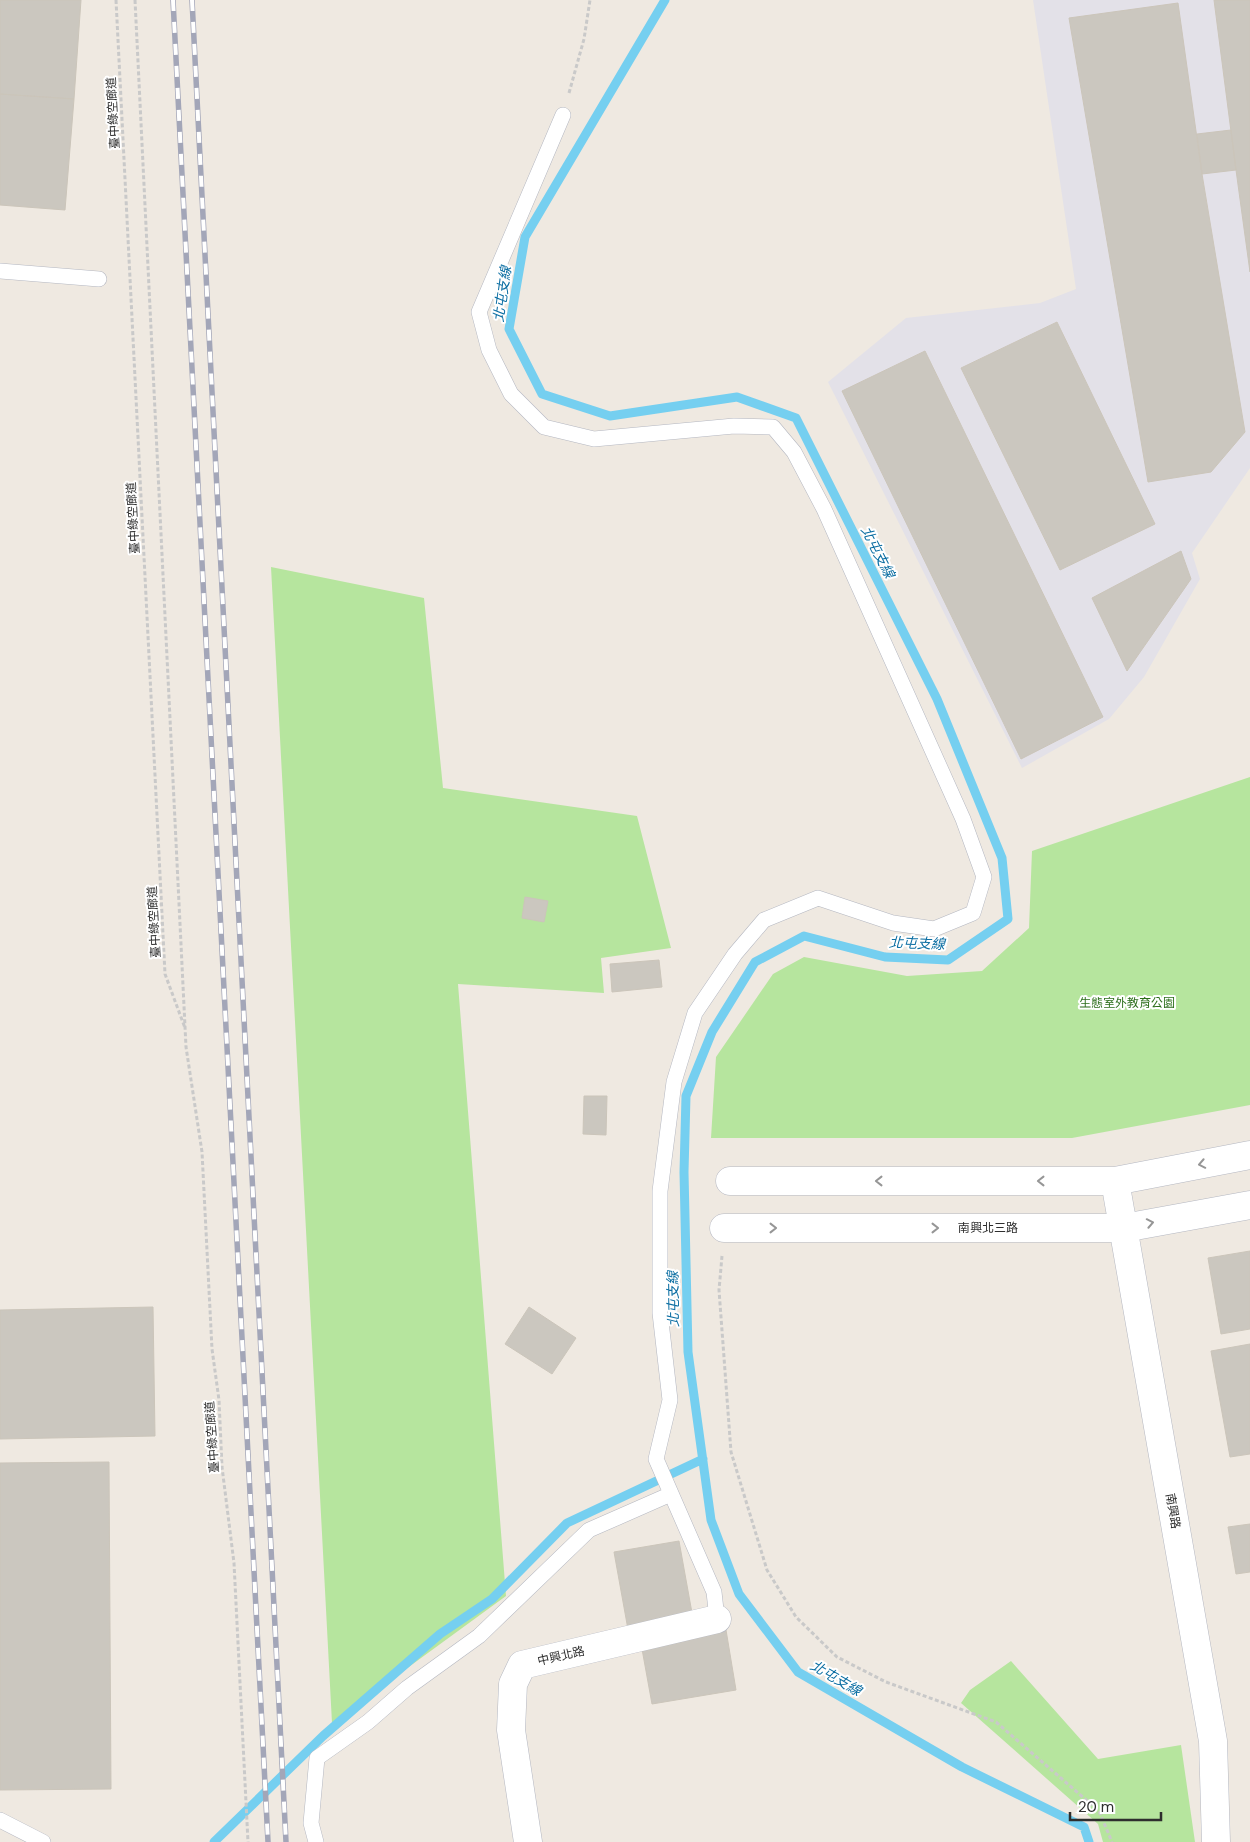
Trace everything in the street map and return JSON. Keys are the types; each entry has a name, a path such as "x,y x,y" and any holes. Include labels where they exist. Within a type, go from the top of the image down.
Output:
{"street":[{"path":"730,1181 1115,1181 1250,1155"},
{"name":"南興路","path":"1115,1181 1213,1741 1216,1842"},
{"name":"南興北三路","path":"724,1228 1124,1228 1250,1205"},
{"name":"中興北路","path":"528,1842 511,1730 513,1684 522,1665 717,1619"}],"lane":[{"path":"563,115 479,312 489,350 511,394 544,427 594,439 734,426 773,427 794,452 824,509 963,819 984,877 973,913 934,929 892,923 818,898 764,920 735,954 696,1013 674,1082 660,1191 660,1313 670,1400 656,1459 714,1592 717,1619"},
{"path":"0,271 99,278"},
{"path":"316,1842 312,1823 317,1758 479,1636 589,1530 671,1494"},
{"path":"0,1820 43,1842"}],"path":[{"name":"臺中綠空廊道","path":"116,0 165,974 186,1031"},
{"name":"臺中綠空廊道","path":"135,0 186,1047 202,1152 212,1348 218,1400 222,1467 235,1572 248,1842"},
{"path":"563,115 584,39 590,0"},
{"path":"724,1228 719,1290 731,1452 767,1570 796,1617 837,1657 886,1682 996,1722 1099,1811 1112,1842"}],"shaded area":[{"path":"1033,0 1250,0 1250,468 1192,553 1200,579 1144,677 1109,719 1022,768 828,382 906,318 1040,303 1076,289"}],"green space":[{"path":"271,567 424,598 443,788 637,816 671,948 601,958 604,993 458,984 506,1596 332,1723"},
{"name":"生態室外教育公園","path":"1250,777 1250,1105 1072,1138 711,1138 716,1057 773,974 804,957 907,976 982,971 1029,928 1032,851"},
{"path":"1011,1661 1098,1759 1181,1745 1195,1842 1103,1842 1098,1824 961,1703 970,1690"}],"building":[{"path":"0,0 81,0 74,99 0,94"},
{"path":"1214,0 1250,0 1250,272 1236,170"},
{"path":"1178,3 1202,174 1245,432 1211,472 1148,482 1069,18"},
{"path":"0,94 74,99 65,210 0,205"},
{"path":"1231,130 1236,170 1202,174 1197,134"},
{"path":"1057,322 1155,524 1060,570 961,368"},
{"path":"925,351 1103,717 1021,759 842,391"},
{"path":"1181,551 1191,579 1127,671 1092,598"},
{"path":"525,897 548,901 544,922 522,918"},
{"path":"659,960 662,987 612,992 610,964"},
{"path":"584,1096 607,1096 606,1135 583,1134"},
{"path":"1250,1251 1250,1329 1221,1334 1208,1258"},
{"path":"153,1307 155,1436 0,1439 0,1310"},
{"path":"529,1307 576,1338 552,1374 505,1344"},
{"path":"1250,1344 1250,1454 1230,1457 1211,1351"},
{"path":"109,1462 111,1789 0,1790 0,1463"},
{"path":"1250,1524 1250,1572 1236,1574 1228,1527"},
{"path":"679,1541 694,1624 629,1635 614,1552"},
{"path":"725,1624 736,1690 652,1704 640,1638"}],"waterway":[{"name":"北屯支線","path":"665,0 525,237 509,329 542,394 610,416 737,397 796,418 937,699 1002,858 1008,919 948,960 885,957 804,936 755,962 712,1032 686,1096 684,1172 688,1352 711,1520 739,1594 798,1672 962,1767 1084,1827 1089,1842"},
{"path":"214,1842 323,1736 440,1634 492,1599 567,1523 703,1459"}],"railway":[{"path":"173,0 268,1842"},
{"path":"192,0 286,1842"}]}
